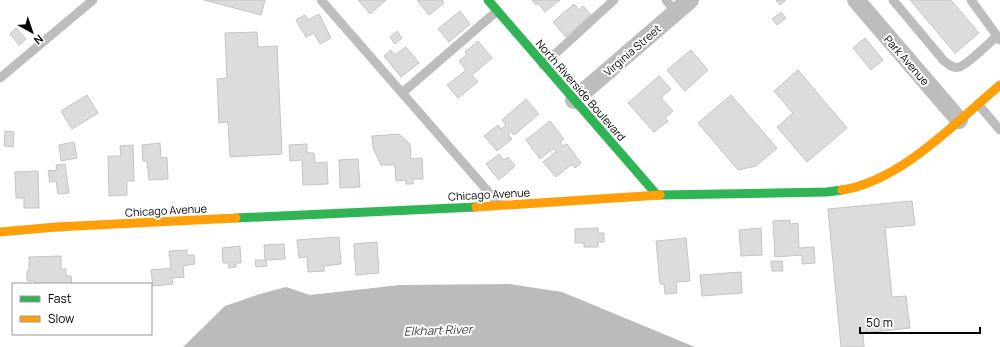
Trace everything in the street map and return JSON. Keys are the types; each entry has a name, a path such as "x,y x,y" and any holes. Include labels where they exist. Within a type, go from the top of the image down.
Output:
{"street":[{"name":"North Riverside Boulevard","path":"488,0 657,195"},
{"name":"Virginia Street","path":"574,100 671,6 690,0"},
{"name":"Park Avenue","path":"856,0 959,120"},
{"name":"Chicago Avenue","path":"0,232 56,227 500,206 657,195 827,192 848,189 870,183 896,170 922,151 1000,85"}],"lane":[{"path":"0,78 93,0"},
{"path":"321,0 500,206"},
{"path":"543,65 614,0"},
{"path":"893,0 944,61 952,67 959,67 998,38 972,0"},
{"path":"402,93 497,11"},
{"path":"978,104 1000,130"}],"water":[{"name":"Elkhart River","path":"509,284 562,292 695,347 183,347 225,306 286,287 310,295 400,285"}],"building":[{"path":"204,0 265,0 261,15"},
{"path":"358,0 386,0 370,14"},
{"path":"417,0 442,0 444,3 429,15"},
{"path":"532,0 560,0 545,12 538,3 536,5"},
{"path":"776,0 786,0 780,5"},
{"path":"910,0 951,0 979,33 955,53"},
{"path":"574,4 579,10 583,6 591,15 566,37 553,22"},
{"path":"460,11 470,24 449,42 438,29"},
{"path":"781,12 786,18 777,25 772,19"},
{"path":"319,14 331,38 320,44 314,33 306,37 296,20 305,15 308,20"},
{"path":"16,28 26,39 19,45 10,34"},
{"path":"397,31 402,38 395,44 390,37"},
{"path":"257,32 258,47 277,46 282,154 230,157 228,122 219,123 217,79 227,78 225,33"},
{"path":"865,38 883,60 871,70 853,48"},
{"path":"478,41 492,58 472,75 478,82 458,98 447,85 466,70 459,61 467,54 465,52"},
{"path":"406,47 419,63 401,77 384,56 391,50 395,55"},
{"path":"691,50 708,70 685,91 667,70"},
{"path":"798,70 847,128 807,162 777,127 793,113 774,91"},
{"path":"659,76 671,89 661,98 673,111 665,118 668,121 654,132 628,103"},
{"path":"87,95 98,113 72,129 61,111"},
{"path":"731,95 777,148 756,166 738,170 698,123"},
{"path":"526,99 539,114 514,135 510,131 508,134 512,139 497,151 484,136 498,125 501,129 506,125 502,120"},
{"path":"550,121 564,139 560,142 563,146 567,144 581,163 575,168 572,164 556,177 543,162 556,152 553,149 540,159 526,140"},
{"path":"5,131 14,132 13,147 4,146"},
{"path":"399,134 410,144 411,159 422,158 423,179 413,179 413,184 406,184 406,180 396,181 395,165 381,165 373,148 372,136"},
{"path":"74,142 77,158 61,161 59,145"},
{"path":"160,143 161,158 167,157 168,179 149,180 147,161 143,161 142,145"},
{"path":"307,144 307,153 314,153 315,163 327,162 328,184 303,185 302,160 290,161 289,145"},
{"path":"133,145 134,181 127,181 127,195 109,196 108,156 121,156 120,146"},
{"path":"499,154 504,160 508,157 515,166 499,180 486,164"},
{"path":"358,159 360,187 340,188 339,160"},
{"path":"65,164 69,193 58,194 56,181 50,182 48,171 57,170 56,165"},
{"path":"38,171 39,208 24,208 24,198 16,198 15,172"},
{"path":"912,201 915,225 885,228 892,297 906,296 910,328 863,333 864,347 841,347 828,209"},
{"path":"790,220 790,224 798,223 799,248 814,247 815,263 802,264 802,255 775,257 773,221"},
{"path":"598,228 598,233 604,233 604,242 598,242 598,247 584,247 584,243 575,243 575,229"},
{"path":"761,228 762,255 741,256 739,230"},
{"path":"339,237 341,264 324,266 324,271 308,272 307,257 299,258 297,240"},
{"path":"686,238 690,281 676,282 677,293 665,294 664,284 660,284 656,241"},
{"path":"377,242 379,273 356,275 354,244"},
{"path":"284,244 285,259 266,260 267,266 256,267 255,260 265,260 264,245"},
{"path":"240,246 241,263 236,263 236,267 229,268 228,263 223,263 222,248"},
{"path":"187,250 187,255 194,255 195,264 183,266 184,277 172,278 173,284 153,286 151,270 171,268 169,251"},
{"path":"61,256 61,269 66,269 66,276 71,276 72,283 36,283 35,281 27,281 29,257"},
{"path":"771,261 782,261 783,271 772,271"},
{"path":"741,272 742,293 702,296 700,275"}],"traffic: fast":[{"path":"488,0 657,195"},
{"path":"660,195 827,192 842,190"},
{"path":"236,218 476,207"}],"traffic: slow":[{"path":"842,190 864,184 885,175 906,163 927,148 1000,85"},
{"path":"476,207 660,195"},
{"path":"0,232 56,227 236,218"}]}
